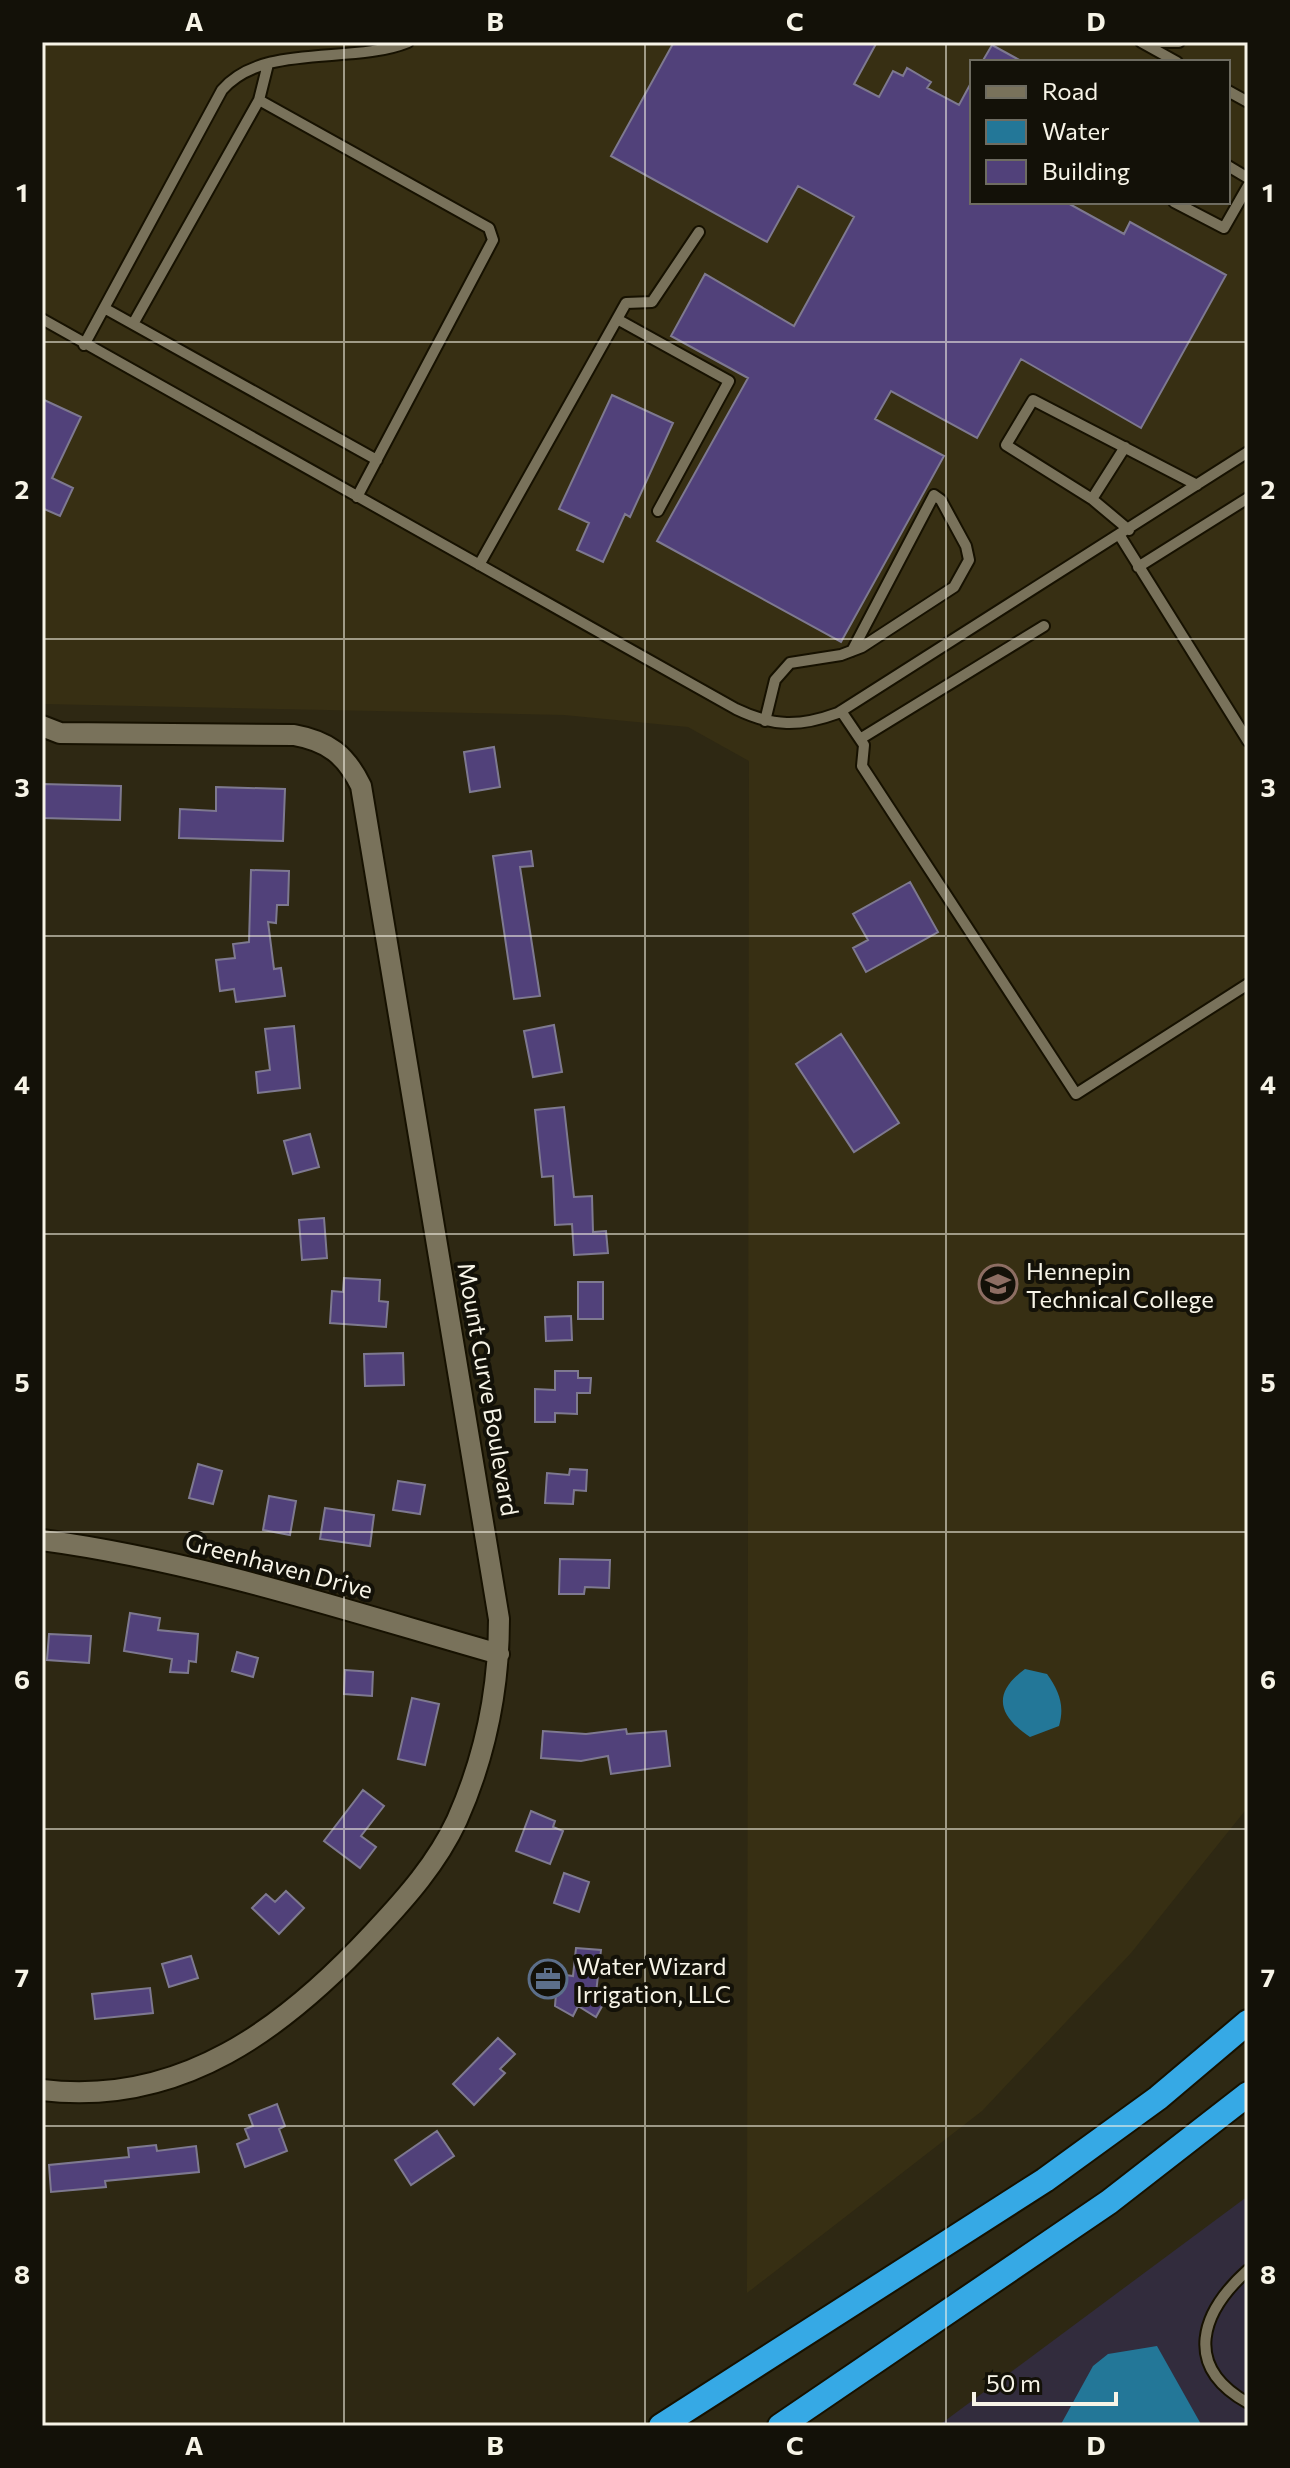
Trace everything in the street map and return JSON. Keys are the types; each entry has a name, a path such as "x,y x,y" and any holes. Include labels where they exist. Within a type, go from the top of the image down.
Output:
{"highway":[{"path":"661,2426 1045,2180 1158,2098 1248,2022"},
{"path":"780,2426 1109,2202 1248,2094"}],"street":[{"name":"Mount Curve Boulevard","path":"42,726 60,733 305,737 336,750 351,766 361,786 496,1587 499,1654 490,1725 456,1822 401,1904 327,1980 268,2031 201,2066 155,2081 104,2090 42,2090"},
{"name":"Greenhaven Drive","path":"42,1540 126,1551 499,1654"}],"lane":[{"path":"84,345 222,90 233,78 249,68 268,64 368,52 408,42"},
{"path":"1141,42 1173,60"},
{"path":"1149,42 1179,42"},
{"path":"133,324 259,100 268,64"},
{"path":"1230,92 1248,102"},
{"path":"259,100 489,228 493,240 357,497"},
{"path":"1230,167 1248,178"},
{"path":"1178,204 1224,228 1248,186"},
{"path":"479,565 626,303 652,302 699,232"},
{"path":"104,308 377,460"},
{"path":"42,319 736,709 765,721 794,725 810,723 841,711 1248,452"},
{"path":"617,319 729,381 658,511"},
{"path":"1197,485 1033,400 1006,445 1092,499 1124,533 1138,567 1248,741"},
{"path":"1092,499 1125,447"},
{"path":"765,721 775,680 790,663 852,651 954,587 969,560 948,511 934,495 852,651"},
{"path":"1138,567 1248,498"},
{"path":"860,739 1044,626"},
{"path":"841,711 864,745 862,766 1076,1094 1248,984"},
{"path":"1248,2270 1222,2295 1204,2335 1209,2364 1224,2385 1248,2403"}],"shaded area":[{"name":"Hennepin Technical College","path":"42,42 1248,42 1248,1807 1131,1953 982,2111 747,2293 749,761 688,727 564,715 44,704"},
{"path":"1248,2196 1248,2426 938,2426"}],"water":[{"path":"1025,1669 1047,1674 1058,1692 1061,1705 1059,1726 1030,1737 1011,1721 1003,1704 1007,1687"},
{"path":"1157,2346 1202,2426 1060,2426 1093,2366 1108,2354"}],"building":[{"path":"674,42 877,42 854,84 879,97 893,71 903,76 907,68 931,82 927,88 959,105 970,85 970,204 1070,204 1124,234 1130,222 1226,275 1141,428 1021,359 977,438 891,391 875,419 944,456 841,642 657,541 748,378 671,336 705,274 794,326 854,217 798,186 767,242 611,156"},
{"path":"992,45 1019,60 983,60"},
{"path":"612,395 673,423 630,517 625,514 603,562 577,550 589,523 559,509"},
{"path":"42,399 81,417 52,478 73,488 60,516 42,508"},
{"path":"494,747 500,787 470,792 464,752"},
{"path":"42,784 121,786 120,820 42,818"},
{"path":"216,787 285,789 283,841 179,838 180,809 216,811"},
{"path":"531,851 533,866 520,867 540,996 514,999 493,856"},
{"path":"251,870 289,871 288,905 277,905 276,923 268,922 274,969 281,968 285,996 236,1002 234,989 220,991 216,960 235,958 233,944 249,942"},
{"path":"910,882 938,932 866,972 853,948 868,940 853,914"},
{"path":"554,1025 562,1072 533,1077 524,1031"},
{"path":"294,1026 300,1088 258,1093 256,1072 270,1070 265,1029"},
{"path":"841,1034 899,1123 854,1152 796,1064"},
{"path":"564,1107 574,1197 592,1196 593,1232 606,1231 608,1253 574,1255 572,1224 555,1225 553,1176 542,1177 535,1110"},
{"path":"310,1134 319,1167 293,1174 284,1141"},
{"path":"324,1218 327,1258 302,1260 299,1220"},
{"path":"344,1278 380,1280 379,1301 388,1302 386,1327 330,1323 332,1291 343,1292"},
{"path":"578,1282 603,1282 603,1319 578,1319"},
{"path":"571,1316 572,1340 546,1341 545,1317"},
{"path":"403,1353 404,1385 365,1386 364,1354"},
{"path":"555,1371 578,1371 578,1378 591,1378 590,1393 577,1393 577,1414 555,1413 555,1422 535,1422 535,1389 555,1390"},
{"path":"198,1464 222,1471 213,1504 189,1498"},
{"path":"570,1469 587,1470 586,1491 574,1490 573,1504 545,1503 547,1473 569,1475"},
{"path":"398,1481 425,1485 420,1514 393,1510"},
{"path":"269,1496 296,1501 290,1535 263,1530"},
{"path":"325,1508 374,1515 370,1546 320,1539"},
{"path":"560,1559 610,1560 609,1588 585,1587 584,1594 559,1594"},
{"path":"130,1613 160,1618 158,1630 198,1634 196,1662 189,1661 188,1673 170,1672 172,1659 124,1651"},
{"path":"49,1634 91,1636 89,1663 47,1660"},
{"path":"237,1652 258,1658 253,1677 232,1671"},
{"path":"345,1670 373,1672 372,1696 344,1694"},
{"path":"412,1698 439,1704 425,1765 398,1759"},
{"path":"626,1729 627,1734 666,1731 670,1766 611,1774 608,1756 581,1761 541,1758 543,1731 586,1734"},
{"path":"363,1790 384,1806 361,1836 376,1847 360,1868 324,1841"},
{"path":"531,1811 555,1821 553,1827 563,1831 550,1864 516,1851"},
{"path":"564,1873 589,1882 579,1912 554,1903"},
{"path":"286,1891 304,1908 279,1934 252,1908 266,1894 275,1902"},
{"path":"576,1948 601,1950 596,1993 606,1999 596,2017 578,2006 573,2016 555,2006 556,1993 566,1975 573,1976"},
{"path":"191,1956 198,1978 169,1987 162,1964"},
{"path":"150,1988 153,2013 95,2019 92,1994"},
{"path":"498,2038 515,2054 500,2069 505,2073 474,2105 453,2084"},
{"path":"277,2104 285,2126 279,2129 287,2151 245,2167 237,2144 249,2139 245,2129 253,2126 249,2115"},
{"path":"437,2131 454,2156 411,2185 395,2160"},
{"path":"156,2145 157,2151 196,2146 199,2172 105,2181 106,2187 51,2192 49,2165 129,2157 128,2148"}],"place":[{"name":"Hennepin Technical College","path":"998,1284"},
{"name":"Water Wizard Irrigation, LLC","path":"548,1979"}]}
